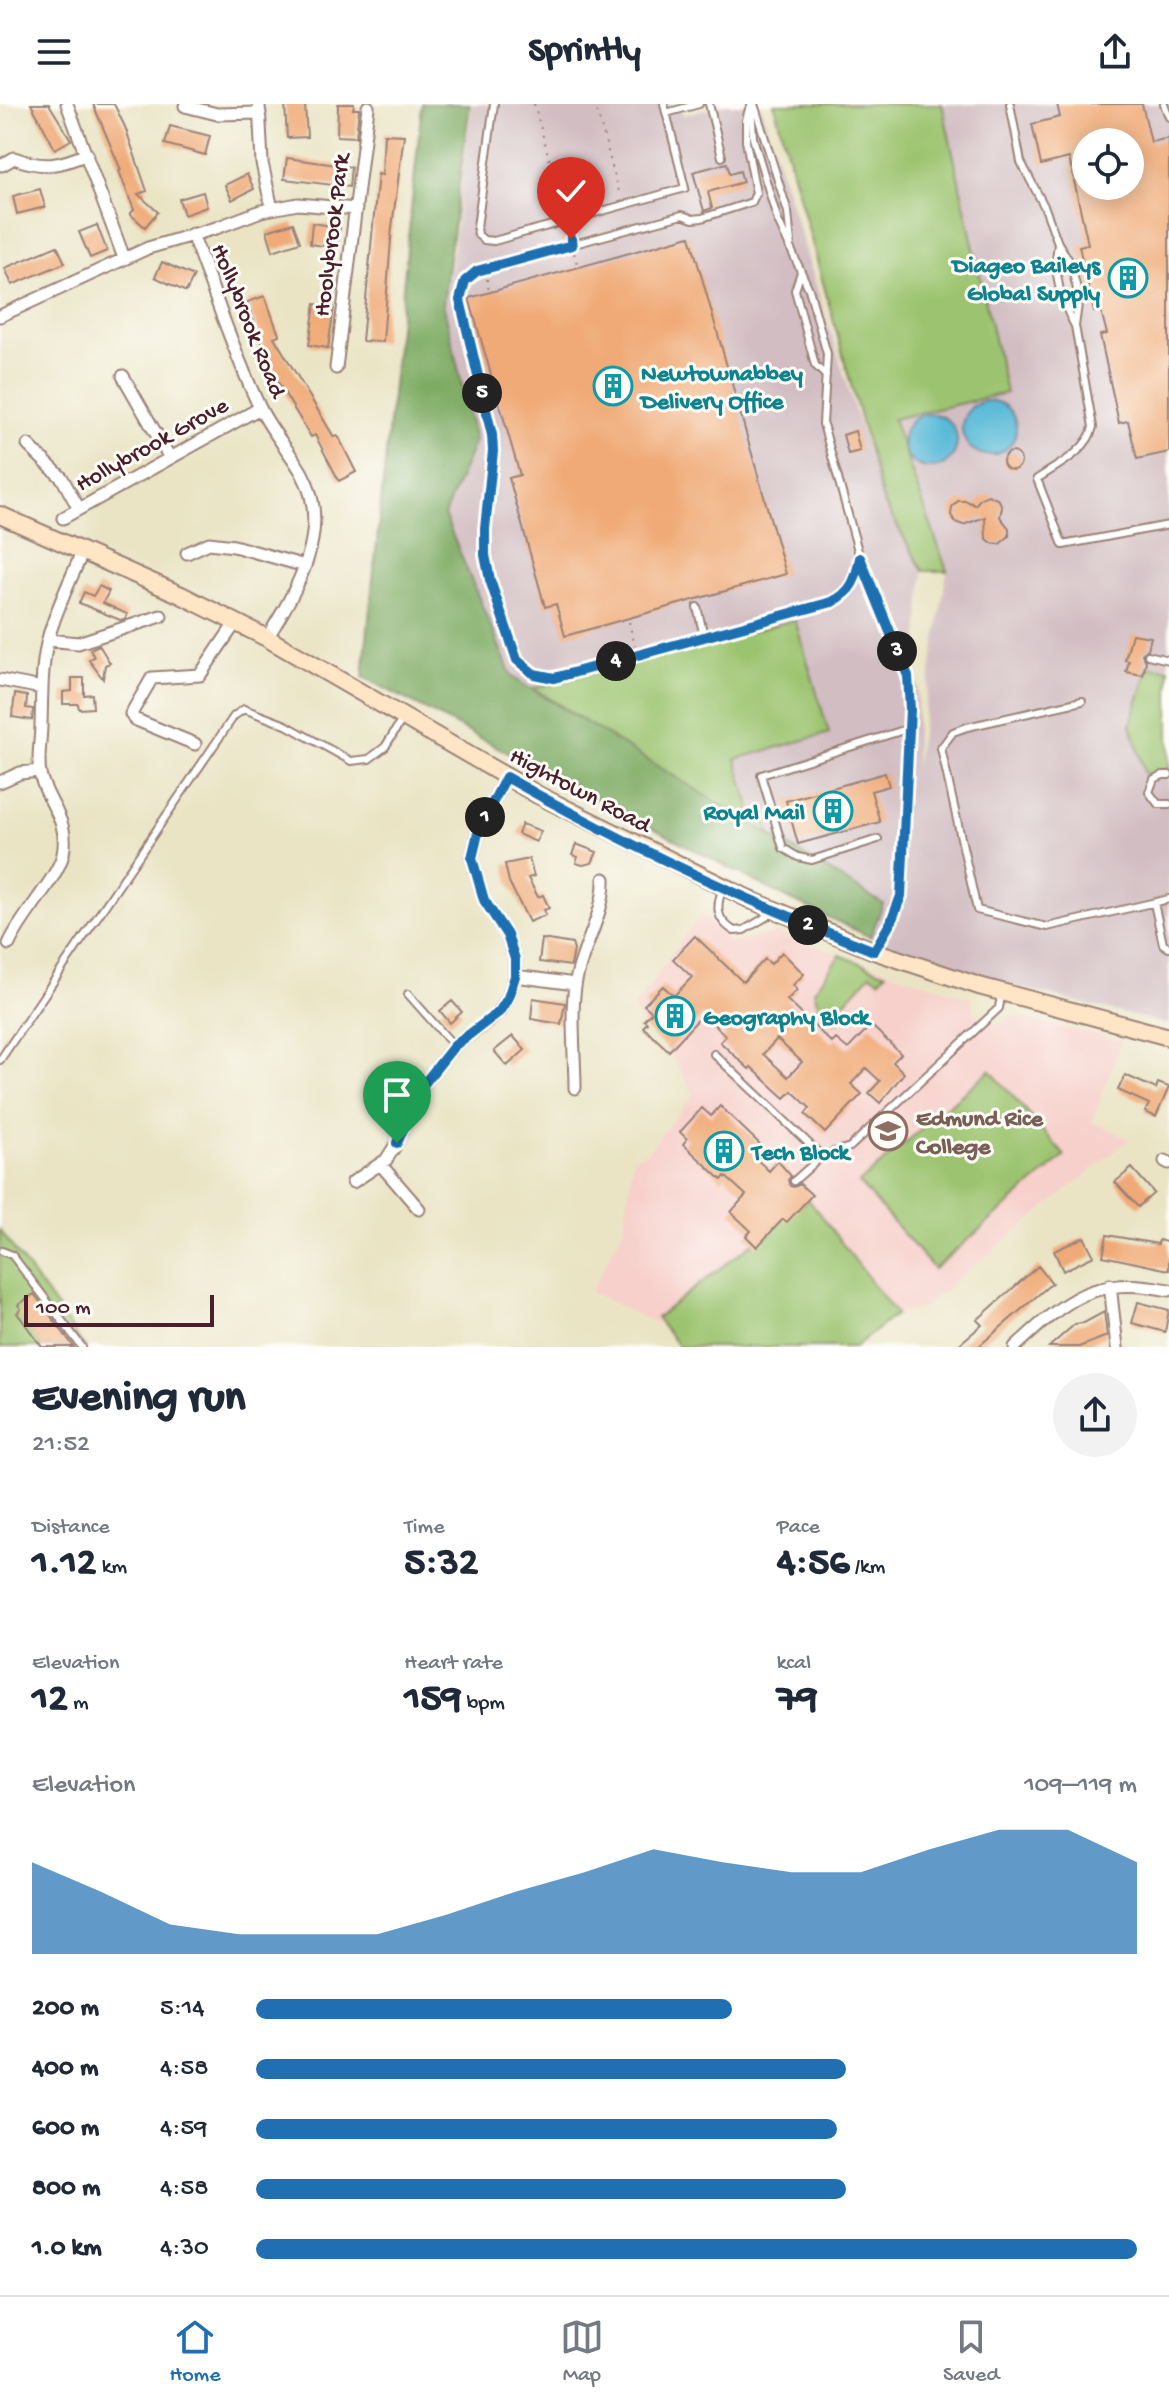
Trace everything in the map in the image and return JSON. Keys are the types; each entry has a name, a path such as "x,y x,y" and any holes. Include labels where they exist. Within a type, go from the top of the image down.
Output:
{"main road":[{"name":"Hightown Road","path":"0,515 236,622 506,777 776,911 874,951 1002,992 1169,1037"}],"street":[{"path":"67,104 124,258"},
{"path":"185,106 217,114 259,109 262,163 272,209"},
{"name":"Hoolybrook Park","path":"336,368 368,107"},
{"path":"2,165 14,158 32,164 61,165 87,154"},
{"path":"0,316 124,258 272,209 298,204 356,209"},
{"name":"Hollybrook Road","path":"192,234 260,408 303,476 316,509 311,550 305,566 282,615 267,638"},
{"path":"123,376 170,458"},
{"name":"Hollybrook Grove","path":"63,518 260,408"},
{"path":"28,445 62,478 79,509"},
{"path":"187,553 209,543 234,546 305,566"},
{"path":"9,944 17,926 57,870 63,855 64,831 59,813 46,792 39,771 42,688 48,640 82,553"},
{"path":"48,640 78,643 161,616"},
{"path":"195,744 134,719 131,714 152,678 200,675 236,622"},
{"path":"0,680 42,688"},
{"path":"0,782 20,773 39,771"},
{"path":"353,1182 381,1165 397,1143 419,1090 454,1046 499,1012 508,998 515,976 515,959 507,935 484,900 472,858 479,829 506,777"},
{"path":"575,1088 575,984 605,891 604,879"},
{"path":"515,976 575,984"},
{"path":"381,1165 419,1209"},
{"path":"1110,1285 1117,1347"},
{"path":"1015,1347 1075,1296 1110,1285 1143,1285 1169,1290"}],"lane":[{"path":"494,104 477,227 478,235 484,240 494,241 685,188 664,104"},
{"path":"666,113 699,104"},
{"path":"709,104 722,157"},
{"path":"1010,104 1021,162 1045,208 1058,243 1070,262 1079,297 1075,326"},
{"path":"1164,104 1169,117"},
{"path":"751,106 788,212 791,246"},
{"path":"751,106 745,129 756,193 752,202 702,218 682,215 485,268 470,276 462,288 462,317 492,435 485,555 490,580 517,660 534,674 554,678 832,602 852,587 860,558"},
{"path":"751,106 753,138 765,180 778,221 801,270 827,354 823,424 860,558 908,676 910,728 901,896 891,922 874,951"},
{"path":"1058,243 1054,266 1063,303 1075,326 1093,427 1092,434 1075,453 1037,479 1063,545 1169,525"},
{"path":"801,270 795,290 815,365 826,376"},
{"path":"697,607 704,636"},
{"path":"1148,655 1169,660"},
{"path":"1082,701 967,727 953,732 941,748 977,910 1047,927 1169,899"},
{"path":"0,1060 234,716 244,709 286,725 351,761 369,759 385,747 403,718"},
{"path":"878,839 812,860 798,857 783,848 761,775 910,728"},
{"path":"1169,775 1154,779 1149,792 1158,804 1169,804"},
{"path":"723,887 717,912 734,931 744,930 776,911"},
{"path":"1154,903 1163,944 1169,948"},
{"path":"794,1181 822,1156 850,1147 999,1008 1002,992"},
{"path":"408,994 454,1046"},
{"path":"714,1054 822,1156"},
{"path":"1,1251 12,1255 82,1347"}],"path":[{"path":"534,104 566,221"},
{"path":"595,104 623,205"},
{"path":"572,245 578,267"},
{"path":"629,622 637,655"}],"shaded area":[{"path":"472,104 680,104 683,115 727,104 760,104 883,501 923,571 915,769 947,571 893,419 1006,392 942,104 1169,104 1169,1025 877,952 881,942 870,937 883,904 774,846 754,822 736,759 795,620 536,689 512,677 444,515 475,441 443,303 450,272"},
{"name":"Edmund Rice College","path":"702,913 729,943 775,933 971,998 974,1014 998,1025 1013,1016 1121,1041 1092,1122 1130,1139 922,1308 896,1314 855,1347 679,1347 664,1328 591,1292 624,1228 633,1158 647,1152 694,1094 669,1051 643,1027 633,1009"}],"green space":[{"path":"422,104 470,104 443,303 475,441 444,515 512,677 883,904 870,937 789,899 363,677"},
{"path":"774,104 942,104 1006,393 893,419 947,571 923,571 883,501"},
{"path":"795,620 829,733 736,759 754,821 766,821 774,846 534,688"},
{"path":"1149,667 1169,669 1169,769 1145,775 1131,724"},
{"path":"840,955 886,973 879,980 871,974 834,1013 840,1019 835,1022 818,1005 814,991"},
{"path":"990,1070 1065,1156 934,1269 859,1183"},
{"path":"809,1200 896,1314 855,1347 679,1347 656,1318"},
{"path":"0,1230 85,1347 0,1347"}],"water":[{"path":"989,401 1008,409 1016,428 1008,447 989,455 970,447 962,428 970,409"},
{"path":"930,414 949,422 957,441 949,460 930,468 911,460 903,441 911,422"}],"building":[{"path":"31,104 49,104 71,140 55,149"},
{"path":"93,104 114,104 125,127 147,191 138,194 158,212 145,227 130,214 134,210 121,170"},
{"path":"285,104 305,104 307,137 287,138"},
{"path":"338,104 354,104 353,109 359,109 356,137 337,136"},
{"name":"Diageo Baileys Global Supply","path":"1057,104 1142,104 1151,142 1169,138 1169,452 1137,459 1128,421 1119,423 1100,335 1107,334 1101,311 1094,312 1079,246 1088,244 1078,200 1144,200 1144,128 1072,128 1072,172 1069,158 1041,165 1032,124 1060,117"},
{"path":"170,126 210,136 205,155 165,144"},
{"path":"384,134 404,135 392,227 383,342 362,341 378,174 382,175"},
{"path":"287,158 351,167 349,187 284,179"},
{"path":"727,163 730,174 740,171 743,182 708,192 712,208 704,211 693,172"},
{"path":"247,174 254,189 232,200 225,185"},
{"path":"40,189 45,207 17,214 13,196"},
{"path":"203,192 207,207 184,215 179,199"},
{"path":"293,223 300,242 273,251 267,231"},
{"path":"312,223 340,227 337,248 310,244"},
{"path":"97,225 107,251 90,258 79,232"},
{"name":"Newtownabbey Delivery Office","path":"690,236 786,574 565,636 556,604 545,607 509,478 520,475 469,298"},
{"path":"57,246 65,263 12,285 5,268"},
{"path":"162,262 194,276 186,292 155,277"},
{"path":"265,296 279,335 274,337 334,437 338,436 356,472 339,481 315,435 311,437 262,356 266,354 247,302"},
{"path":"315,304 334,307 328,348 309,345"},
{"path":"855,431 860,451 848,454 843,435"},
{"path":"1012,452 1021,461 1012,470 1003,461"},
{"path":"988,495 999,500 1002,507 1000,517 1009,528 1009,536 1000,544 986,538 985,517 963,525 955,522 951,515 952,507 958,501 975,505"},
{"path":"99,586 109,591 103,603 127,614 126,619 120,620 79,603 84,592 93,596"},
{"path":"1132,634 1151,637 1148,649 1142,654 1146,661 1143,675 1126,672 1129,661 1125,660"},
{"path":"99,645 110,663 105,665 103,679 89,660 94,657 90,649"},
{"path":"72,678 84,678 84,695 92,694 93,708 79,709 78,704 63,704 63,692 72,691"},
{"path":"15,694 27,696 26,708 33,709 32,720 12,717"},
{"name":"Royal Mail","path":"885,773 889,786 871,791 880,822 798,844 786,801"},
{"path":"522,824 541,831 536,842 518,834"},
{"path":"576,844 597,852 592,863 576,863 578,857 572,855"},
{"path":"529,859 534,876 528,878 538,897 543,895 549,908 544,910 546,915 529,922 509,882 505,864"},
{"path":"695,936 743,982 765,959 771,964 782,952 804,974 793,985 797,990 787,1000 832,1043 836,1039 848,1049 871,1025 901,1054 893,1062 904,1073 880,1103 869,1093 880,1081 866,1068 851,1084 862,1094 825,1133 805,1114 810,1108 792,1091 785,1098 720,1042 726,1036 703,1014 669,1051 643,1027 647,1023 644,1020 652,1012 644,1005 663,986 674,996 692,977 673,959","holes":["777,1039 802,1062 788,1077 763,1054"]},
{"path":"542,939 572,944 571,966 539,962"},
{"path":"533,998 565,1003 561,1024 531,1019"},
{"path":"452,1001 462,1012 450,1023 440,1011"},
{"path":"513,1036 525,1050 507,1066 494,1051"},
{"path":"1125,1075 1156,1089 1158,1083 1169,1087 1156,1117 1145,1112 1149,1104 1118,1090"},
{"path":"720,1106 762,1146 753,1156 769,1171 778,1161 791,1176 788,1180 790,1186 800,1184 812,1195 787,1222 783,1219 757,1247 746,1236 751,1231 731,1212 746,1195 725,1176 722,1180 683,1144 687,1139 680,1132 702,1108 711,1116"},
{"path":"1132,1168 1154,1193 1138,1207 1115,1182"},
{"path":"1107,1235 1169,1243 1169,1270 1103,1256"},
{"path":"1084,1237 1094,1256 1063,1271 1054,1251"},
{"path":"1038,1266 1052,1283 978,1347 956,1347 982,1325 977,1320"},
{"path":"34,1294 74,1347 42,1347 17,1313 21,1309 18,1305"},
{"path":"1138,1302 1169,1310 1165,1332 1132,1323"},
{"path":"1104,1312 1107,1336 1079,1347 1049,1347 1075,1324 1084,1323"}],"place":[{"name":"Diageo Baileys Global Supply","path":"1128,278"},
{"name":"Newtownabbey Delivery Office","path":"613,386"},
{"name":"Royal Mail","path":"833,811"},
{"name":"Geography Block","path":"675,1016"},
{"name":"Edmund Rice College","path":"888,1131"},
{"name":"Tech Block","path":"724,1151"}],"route":[{"path":"397,1143 419,1090 454,1046 499,1012 508,998 515,976 515,959 507,935 484,900 472,858 479,829 506,777 685,869 874,951 891,922 901,896 911,700 908,676 860,558 852,587 832,602 554,678 534,674 517,660 490,580 485,555 492,435 460,300 465,281 477,271 572,245 571,239"}]}
